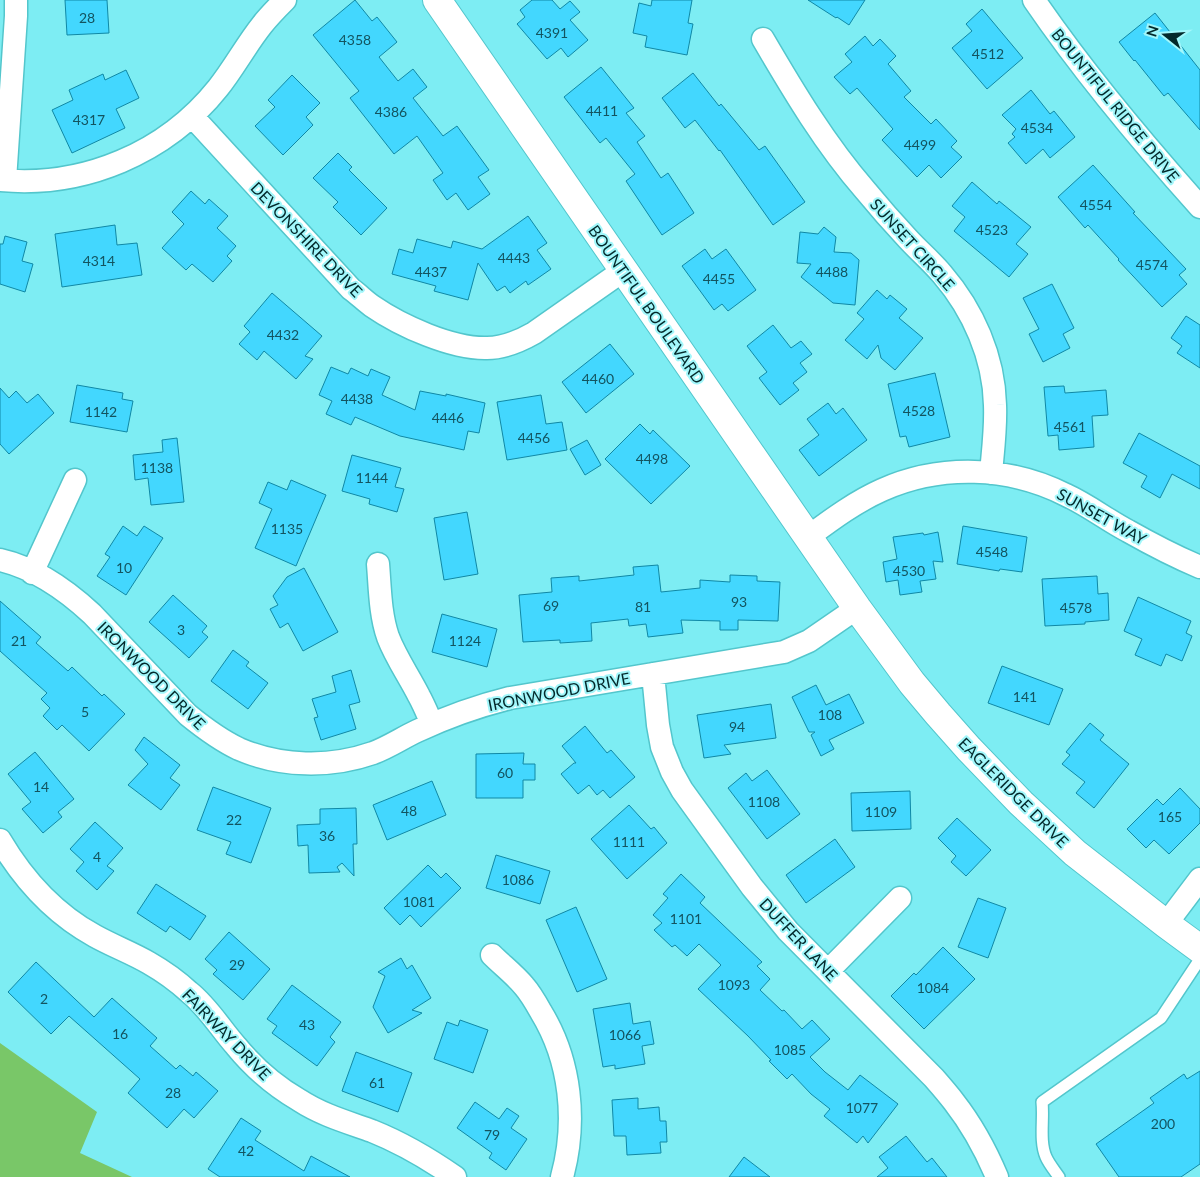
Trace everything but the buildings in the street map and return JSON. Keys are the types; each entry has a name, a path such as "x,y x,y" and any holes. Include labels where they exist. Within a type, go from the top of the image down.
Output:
{"main road":[{"name":"BOUNTIFUL BOULEVARD","path":"438,0 857,608"},
{"name":"EAGLERIDGE DRIVE","path":"857,608 912,683 938,714 1021,802 1075,853 1200,949"}],"street":[{"path":"16,0 2,180 44,181 70,178 123,162 166,138 192,116 218,89 261,26 285,0"},
{"name":"BOUNTIFUL RIDGE DRIVE","path":"1034,0 1116,108 1200,207"},
{"name":"SUNSET CIRCLE","path":"763,40 814,124 864,190 908,240 942,273 966,307 984,345 994,384 995,418 991,473"},
{"name":"DEVONSHIRE DRIVE","path":"192,116 352,289 371,305 392,318 414,329 455,344 487,348 520,341 624,270"},
{"name":"SUNSET WAY","path":"808,537 865,498 882,490 921,476 942,472 965,471 1014,476 1051,488 1067,495 1129,532 1200,567"},
{"path":"32,573 76,480"},
{"name":"IRONWOOD DRIVE","path":"0,560 49,581 79,602 188,715 203,728 240,749 260,756 306,763 334,762 359,757 470,709 510,698 784,652 810,641 857,608"},
{"path":"378,564 381,602 388,636 432,724"},
{"name":"DUFFER LANE","path":"653,674 660,740 666,760 688,798 772,913 802,946 934,1078 955,1102 998,1177"},
{"name":"FAIRWAY DRIVE","path":"0,840 22,874 52,905 94,936 149,963 190,993 212,1015 250,1062 284,1091 317,1110 417,1152 455,1177"},
{"path":"1166,924 1200,879"},
{"path":"828,971 900,898"},
{"path":"492,955 525,987 544,1015 556,1042 568,1089 570,1112 569,1141 562,1177"}],"lane":[{"path":"1059,1177 1048,1161 1044,1148 1042,1102 1161,1018 1200,959"}],"green space":[{"path":"0,1043 97,1112 80,1153 132,1177 0,1177"}]}
